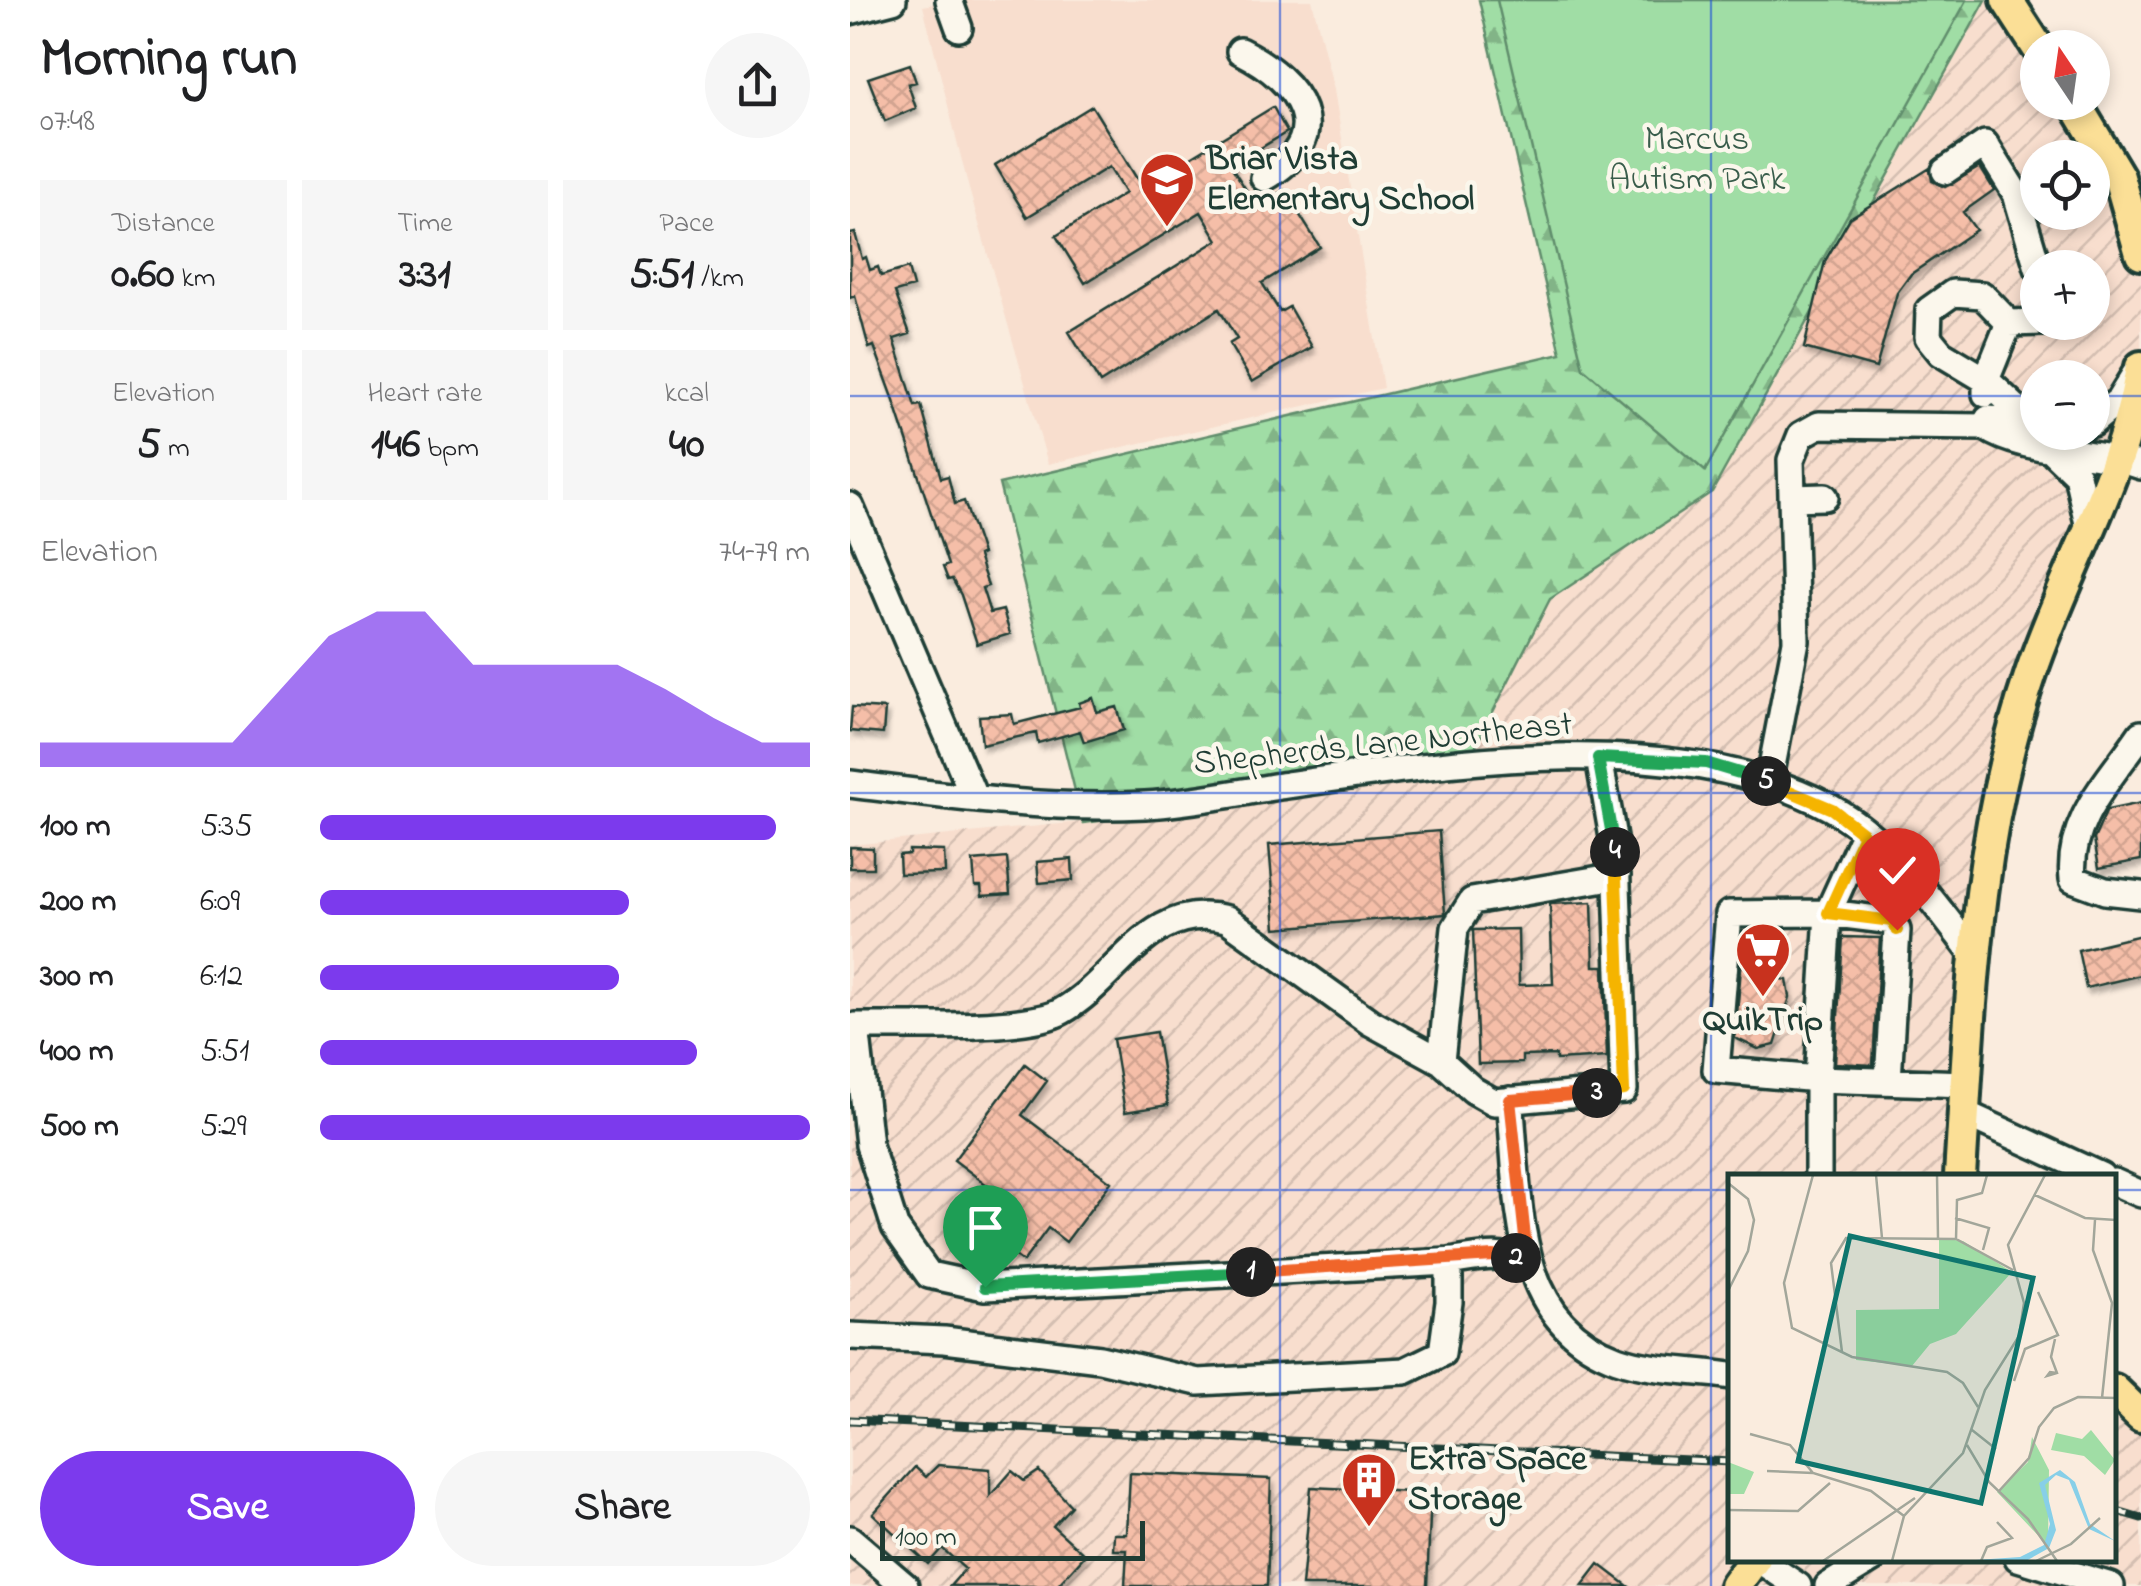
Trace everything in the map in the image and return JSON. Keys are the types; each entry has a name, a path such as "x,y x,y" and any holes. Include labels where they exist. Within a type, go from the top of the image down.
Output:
{"main road":[{"path":"2007,0 2026,30"},
{"path":"2085,120 2119,177 2141,254"},
{"path":"1960,1174 1972,954 1989,826 2031,672 2120,458 2135,408 2141,366"},
{"path":"1735,1586 1754,1561"}],"street":[{"path":"850,11 893,0"},
{"path":"950,0 960,28"},
{"path":"1240,51 1266,64 1284,81 1300,100 1306,121 1303,144 1286,165 1264,178"},
{"path":"1944,171 1985,144 2016,194 2033,250"},
{"path":"2020,323 2009,323 1982,295 1953,293 1929,310 1928,338 1941,353 1986,380 2020,412"},
{"path":"2009,323 1986,380 1986,423 1998,436 2020,432"},
{"path":"2110,408 2141,366"},
{"path":"1769,782 1796,640 1790,460 1801,435 1819,425 1986,423"},
{"path":"2056,450 2077,475 2089,528"},
{"path":"2071,450 2081,456 2120,458"},
{"path":"1792,498 1825,496"},
{"path":"850,506 974,797"},
{"path":"2141,734 2081,819 2071,858 2073,879 2105,891 2141,895"},
{"name":"Shepherds Lane Northeast","path":"850,784 1051,805 1146,806 1353,776 1536,758 1706,763 1769,782 1832,809 1908,869 1972,954"},
{"path":"1528,1265 1516,1258 1493,1256 1449,1262 985,1287 929,1275 896,1227 869,1145 853,1028 1008,1021 1060,1013 1156,929 1186,915 1206,914 1227,918 1370,1022 1441,1061 1494,1102 1624,1090 1617,876 1598,758"},
{"path":"1818,1174 1818,1079 1828,913 1864,834"},
{"path":"1441,1061 1456,928 1472,901 1617,876"},
{"path":"1888,1080 1897,930 1892,921 1828,913 1729,914 1716,1070 1818,1079 1888,1080 1965,1098 2098,1174"},
{"path":"1510,1100 1528,1265 1547,1305 1580,1343 1621,1360 1728,1376"},
{"path":"2116,1183 2141,1194"},
{"path":"851,1333 1100,1359 1198,1382 1405,1372 1442,1353 1449,1302 1449,1262"},
{"path":"850,1539 905,1586"},
{"path":"1760,1561 1798,1586"},
{"path":"1828,1586 1869,1561"},
{"path":"2028,1561 2111,1586"}],"shaded area":[{"name":"Briar Vista Elementary School","path":"952,0 1312,0 1334,90 1383,388 1048,464 969,189 923,6"},
{"path":"1986,0 1999,0 2023,30 2020,30 2020,120 2092,120 2103,140 2020,140 2020,230 2110,230 2110,152 2141,208 2141,406 1988,805 1969,1174 1728,1174 1728,1561 2116,1561 2116,1405 2141,1430 2141,1586 850,1586 850,845 1180,812 1462,773 1550,599 1712,492"}],"green space":[{"path":"1479,0 1986,0 1712,492 1550,599 1462,773 1083,823 999,484 1561,353"},
{"name":"Marcus Autism Park","path":"1497,0 1967,0 1705,471 1583,368"}],"building":[{"path":"910,64 916,82 908,84 916,108 885,121 868,78"},
{"path":"1092,106 1142,187 1273,107 1287,132 1231,166 1257,207 1284,190 1320,247 1262,283 1280,312 1289,307 1312,347 1252,382 1229,344 1237,339 1219,309 1100,383 1069,332 1218,240 1201,212 1085,283 1056,236 1125,193 1109,167 1027,217 995,165"},
{"path":"1980,167 1994,190 1963,212 1976,230 1911,274 1897,293 1876,368 1804,348 1825,261 1850,218 1930,168 1932,181 1945,187"},
{"path":"855,233 862,259 866,257 870,270 878,267 881,276 908,268 913,287 895,292 910,334 894,339 915,406 921,405 941,478 948,476 955,504 964,501 982,554 978,556 988,586 982,588 990,613 1003,610 1010,634 977,644 961,595 952,579 948,580 943,567 948,565 892,395 874,346 869,348 855,296 850,298 850,234"},
{"path":"1093,698 1097,712 1117,707 1124,730 1084,742 1080,731 1038,743 1036,733 982,745 979,716 1012,714 1014,724 1080,707 1079,703"},
{"path":"852,707 885,709 883,734 850,731"},
{"path":"2141,803 2141,860 2099,868 2094,839 2107,810"},
{"path":"1439,831 1445,914 1276,928 1269,845"},
{"path":"850,847 873,848 873,868 850,868"},
{"path":"909,850 944,851 945,873 900,874 899,855 909,854"},
{"path":"1007,858 1010,894 982,896 981,886 975,886 973,861"},
{"path":"1072,859 1073,880 1039,883 1037,862"},
{"path":"1592,902 1594,966 1604,966 1607,1057 1556,1060 1556,1055 1522,1056 1522,1063 1478,1064 1473,930 1518,929 1519,985 1553,984 1550,904"},
{"path":"2141,935 2141,975 2086,988 2078,950"},
{"path":"1843,937 1880,938 1873,1065 1835,1063"},
{"name":"QuikTrip","path":"1760,950 1781,957 1781,979 1787,980 1790,997 1775,1045 1758,1049 1735,1038 1742,956"},
{"path":"1156,1032 1168,1105 1125,1112 1113,1039"},
{"path":"1025,1064 1047,1081 1022,1115 1111,1182 1066,1242 1048,1228 1023,1262 963,1217 987,1185 954,1160"},
{"path":"938,1465 990,1469 990,1496 1012,1471 1024,1481 1039,1471 1071,1506 1053,1526 1085,1555 1057,1586 950,1586 965,1569 942,1548 928,1564 873,1514 915,1467 926,1477"},
{"path":"1130,1473 1271,1479 1267,1586 1125,1586 1127,1550 1113,1550 1114,1534 1127,1534"},
{"name":"Extra Space Storage","path":"1311,1487 1431,1493 1427,1586 1302,1586"},
{"path":"1599,1564 1628,1586 1582,1586"}],"railway":[{"path":"850,1420 1728,1462"},
{"path":"2116,1511 2141,1518"}],"place":[{"name":"Briar Vista Elementary School","path":"1167,229"},
{"name":"QuikTrip","path":"1763,999"},
{"name":"Extra Space Storage","path":"1369,1529"}],"route":[{"path":"985,1287 1449,1262 1493,1256 1516,1258 1528,1265 1510,1100 1624,1090 1616,855 1598,758 1706,763 1769,782 1832,809 1864,834 1846,866 1828,913 1892,921 1897,930"}]}
